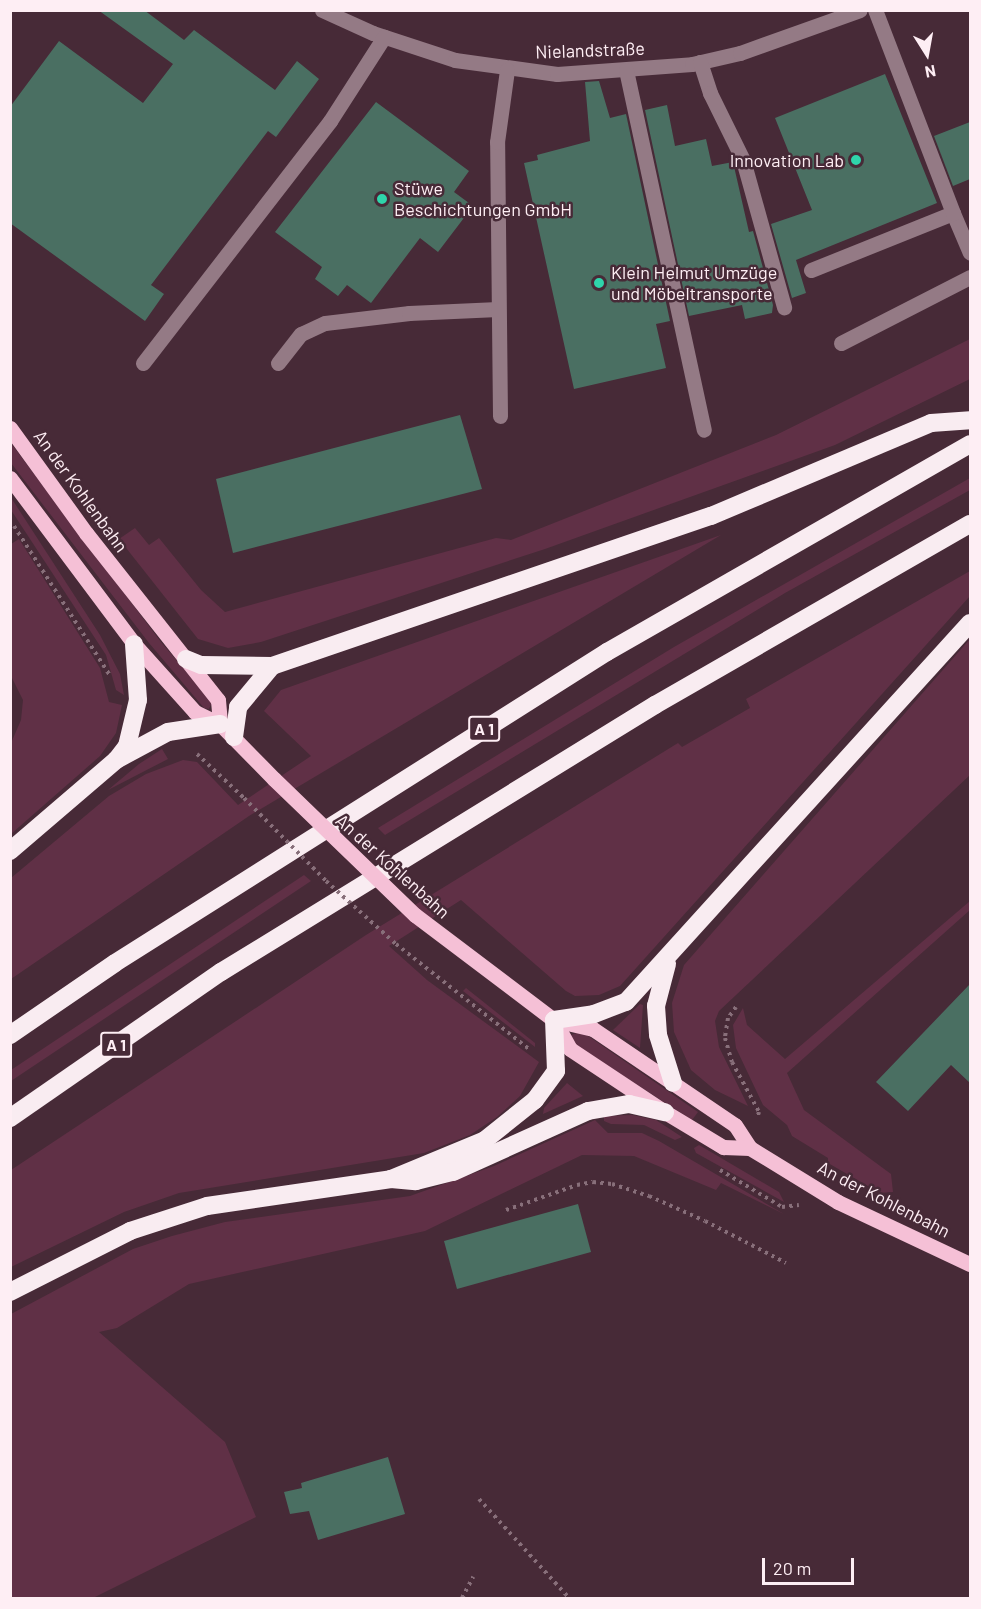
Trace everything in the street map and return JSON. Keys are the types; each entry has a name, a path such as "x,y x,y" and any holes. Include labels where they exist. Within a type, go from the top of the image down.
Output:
{"highway":[{"path":"186,659 201,664 272,666 711,516 931,423 970,420"},
{"name":"A 1","path":"10,1035 115,963 607,652 970,444"},
{"name":"A 1","path":"10,1118 221,972 655,705 970,524"},
{"path":"391,1179 485,1140 535,1100 556,1071 554,1020 594,1014 626,1002 670,957 970,623"},
{"path":"10,851 116,760 127,746 138,700 134,644"},
{"path":"234,737 238,707 272,666"},
{"path":"116,760 168,732 220,724"},
{"path":"670,957 656,1006 658,1035 673,1083"},
{"path":"10,1292 161,1219 254,1197 391,1179 416,1181 453,1172 588,1111 629,1104 665,1112"}],"main road":[{"name":"An der Kohlenbahn","path":"10,428 86,534 218,700 220,724"},
{"name":"An der Kohlenbahn","path":"10,478 134,644 195,712 220,724 358,864 426,924 554,1020 593,1029 735,1125 750,1148 838,1202 970,1264"},
{"name":"An der Kohlenbahn","path":"554,1020 570,1049 665,1112 723,1147 750,1148"}],"street":[{"name":"Nielandstraße","path":"322,10 384,37 455,60 507,70 557,74 700,62 740,53 860,10"},
{"path":"875,10 970,253"},
{"path":"143,363 330,121 384,37"},
{"path":"700,62 710,93 743,160 784,307"},
{"path":"500,416 497,142 507,70"},
{"path":"626,70 704,430"},
{"path":"811,270 953,213"},
{"path":"841,343 970,277"},
{"path":"278,363 301,334 325,323 498,309"}],"path":[{"path":"244,798 326,881 396,944"},
{"path":"736,1007 728,1018 725,1038 732,1062 759,1112 750,1148"},
{"path":"506,1210 577,1185 593,1182 612,1184 650,1196 705,1221 786,1263"},
{"path":"479,1499 569,1599"},
{"path":"462,1599 473,1577"}],"shaded area":[{"path":"970,339 970,379 835,445 545,549 261,642 228,648 198,639 119,539 135,528 149,545 159,538 201,590 225,612 496,538 511,540 776,435"},
{"path":"10,442 161,642 212,702 209,709 204,708 149,643 11,463"},
{"path":"970,478 970,490 785,593 385,835 378,828 674,647"},
{"path":"10,496 100,635 120,674 124,695 116,690 106,655 11,510"},
{"path":"721,535 249,816 11,979 11,878 109,796 146,774 183,760 197,762 238,805 311,756 264,711 281,690"},
{"path":"19,539 100,668 109,702 122,705 116,733 100,756 11,834 11,743 21,720 23,700 10,674 11,544"},
{"path":"970,571 970,596 620,986 599,995 575,996 566,991 461,900 389,946 427,980 539,1062 520,1096 497,1117 470,1135 424,1153 179,1193 124,1212 11,1267 11,1170 366,935 678,743 682,747 750,708 746,699"},
{"path":"970,639 970,775 719,1011 715,1021 719,1047 748,1106 715,1090 691,1070 674,1032 672,1003 684,965"},
{"path":"162,749 168,759 108,790 139,764"},
{"path":"304,875 311,881 11,1081 11,1070"},
{"path":"970,901 970,910 787,1073 804,1110 891,1174 893,1192 880,1193 828,1163 828,1158 792,1136 787,1125 763,1105 736,1048 733,1025 743,1008 747,1025 785,1059"},
{"path":"466,988 535,1043 535,1047 463,991"},
{"path":"640,1004 643,1005 640,1048 613,1030"},
{"path":"581,1031 698,1112 692,1120 572,1043 571,1035"},
{"path":"567,1083 583,1096 543,1114 544,1108"},
{"path":"632,1115 656,1120 682,1137 675,1140 644,1125 611,1124 604,1121 604,1116"},
{"path":"595,1120 608,1133 642,1133 659,1141 784,1214 721,1183 716,1190 634,1156 582,1155 425,1231 189,1284 117,1328 99,1332 225,1442 256,1517 93,1598 11,1598 11,1314 133,1249 172,1236 225,1222 410,1196 494,1166"},
{"path":"699,1145 779,1192 784,1202 696,1153 694,1148"}],"building":[{"path":"98,10 144,10 184,40 194,30 275,90 297,61 319,79 276,137 268,131 151,285 164,294 145,321 10,223 10,107 59,41 143,103 173,64"},
{"name":"Innovation Lab","path":"885,74 937,203 796,260 806,293 792,298 771,224 812,210 775,118"},
{"name":"Klein Helmut Umzüge und Möbeltransporte","path":"599,81 610,118 626,114 670,321 656,324 666,368 574,389 524,163 538,160 537,155 590,141 585,82"},
{"name":"Stüwe Beschichtungen GmbH","path":"376,102 469,171 454,192 473,206 438,252 420,238 371,303 347,285 338,296 315,279 322,267 275,232"},
{"path":"667,105 675,146 706,139 712,166 733,162 749,232 753,231 773,305 772,313 745,319 742,305 689,316 645,110"},
{"path":"970,122 970,179 953,186 934,136"},
{"path":"460,415 482,489 233,553 216,479"},
{"path":"970,984 970,1083 951,1065 908,1111 876,1082"},
{"path":"578,1204 591,1252 457,1289 444,1241"},
{"path":"388,1457 405,1514 318,1540 309,1511 290,1514 284,1492 302,1488 301,1483"}],"place":[{"name":"Innovation Lab","path":"856,160"},
{"name":"Stüwe Beschichtungen GmbH","path":"382,199"},
{"name":"Klein Helmut Umzüge und Möbeltransporte","path":"599,283"}]}
